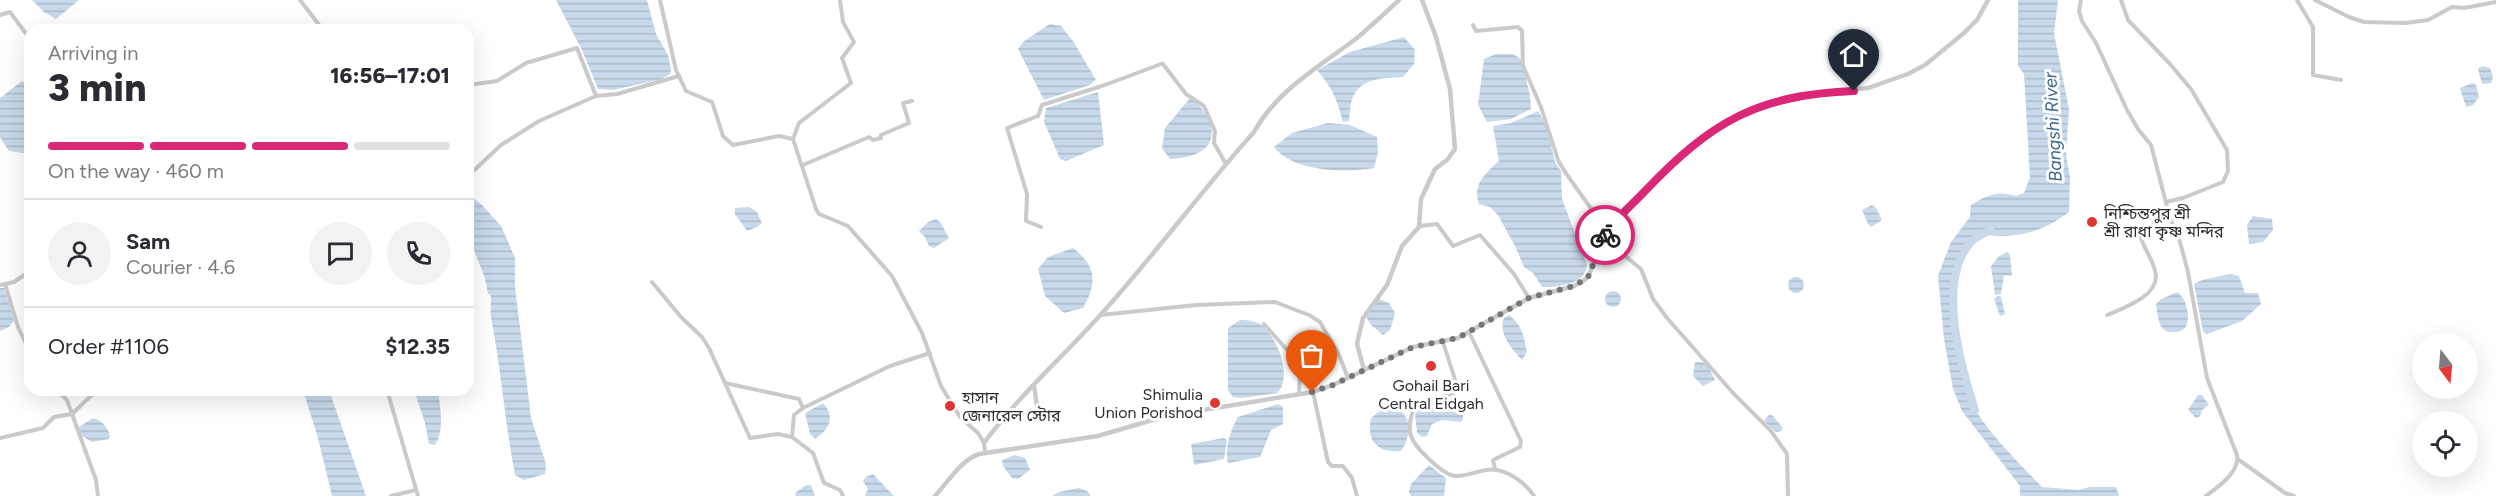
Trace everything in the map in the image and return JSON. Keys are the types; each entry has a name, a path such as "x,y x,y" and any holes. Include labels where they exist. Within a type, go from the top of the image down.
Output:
{"street":[{"path":"300,0 318,24"},
{"path":"660,0 670,51 679,76 686,91 712,102 723,136 733,145 771,136 793,139"},
{"path":"840,0 843,22 854,42 842,58 850,83 799,123 793,139 819,214 848,226 892,276 922,333 940,386 960,417 984,443 985,452"},
{"path":"984,443 1002,418 1101,315 1171,234 1254,132 1264,114 1316,67 1357,37 1399,0"},
{"path":"1364,370 1357,344 1363,318 1387,285 1402,246 1419,226 1424,192 1436,169 1453,154 1455,142 1450,89 1436,37 1422,0"},
{"path":"935,496 973,456 985,452 1098,436 1174,415 1312,392 1348,378 1413,347 1458,338 1529,298 1574,286 1588,277 1607,232 1678,157 1739,114 1797,95 1868,88 1908,74 1924,65 1964,33 1977,20 1988,0"},
{"path":"2080,0 2079,11 2082,21 2096,44 2127,110 2151,145 2170,218 2180,242 2188,272 2206,378 2238,459 2285,493 2294,496"},
{"path":"2121,0 2128,20 2147,42 2162,54 2191,89 2228,150 2228,171 2223,182 2183,198 2166,202"},
{"path":"2297,0 2313,27 2313,75 2341,80"},
{"path":"2316,0 2349,18 2364,22 2405,23 2428,20 2452,7 2464,8 2496,2"},
{"path":"0,15 10,12 24,31"},
{"path":"1473,25 1476,31 1518,27 1522,31 1523,66 1541,107 1558,160 1573,186 1625,256 1641,269 1653,299 1667,318 1734,394 1771,431 1787,454 1788,496"},
{"path":"474,84 496,81 526,63 576,48 596,96"},
{"path":"1041,227 1026,221 1027,194 1007,128 1038,116 1042,105 1161,64 1186,94 1204,106 1215,131 1214,143 1226,164"},
{"path":"474,170 501,145 539,121 596,96 617,94 679,76"},
{"path":"803,165 862,139 880,138 881,135 909,123 903,104 912,100"},
{"path":"2107,315 2138,301 2152,289 2156,281 2156,271 2139,231 2170,218"},
{"path":"1419,226 1437,224 1453,246 1480,235 1514,274 1529,298"},
{"path":"24,275 14,282 3,284 24,340"},
{"path":"652,282 681,317 702,337 750,438 778,434 792,438 813,453 824,483 840,490 843,496"},
{"path":"1101,315 1196,305 1275,302 1309,315 1320,322 1342,361 1348,378"},
{"path":"1264,324 1297,361 1300,369 1299,394"},
{"path":"1469,332 1521,441 1520,447 1493,460 1495,469"},
{"path":"1443,342 1457,386 1456,392 1414,408 1410,422 1411,436 1431,461 1451,475 1462,476 1495,469 1522,482 1534,496"},
{"path":"792,438 794,415 803,408 890,366 930,352"},
{"path":"725,383 789,395 799,399 803,408"},
{"path":"1034,386 1038,412"},
{"path":"1312,392 1328,462 1332,466 1342,466 1349,472 1357,496"},
{"path":"63,396 67,400 96,480 98,496"},
{"path":"0,438 43,428 54,417 72,414 92,396"},
{"path":"389,396 418,496"},
{"path":"2206,496 2222,484 2238,459"},
{"path":"391,496 416,490"}],"water":[{"path":"32,0 79,0 56,19 44,12"},
{"path":"556,0 647,0 656,34 668,55 670,74 662,79 613,90 598,89 582,50"},
{"path":"2018,0 2058,0 2054,33 2069,109 2066,155 2070,177 2069,212 2049,225 2028,233 2006,236 1982,234 1964,253 1954,269 1950,287 1956,345 1966,386 1978,414 2000,442 2042,487 2079,490 2089,487 2116,487 2119,496 2020,496 2020,486 1962,411 1953,389 1944,339 1938,276 1951,242 1970,217 1971,205 1993,194 2004,193 2016,196 2024,193 2030,177 2024,74 2018,66"},
{"path":"1050,24 1061,26 1073,41 1096,80 1090,85 1044,100 1018,49 1024,41"},
{"path":"1404,37 1415,50 1414,64 1403,77 1377,79 1359,88 1352,99 1349,121 1343,122 1334,94 1317,70 1350,52"},
{"path":"1496,54 1513,54 1521,59 1531,109 1511,119 1487,122 1478,105 1484,59"},
{"path":"2482,66 2490,68 2493,77 2491,83 2482,84 2478,69"},
{"path":"22,81 24,82 24,153 9,151 0,137 0,98"},
{"path":"2473,83 2476,85 2479,97 2473,105 2466,107 2460,88"},
{"path":"1098,92 1104,145 1066,161 1060,159 1044,122 1046,108"},
{"path":"1191,97 1202,108 1208,119 1212,130 1211,139 1198,153 1170,159 1162,148 1165,128"},
{"path":"1538,111 1546,125 1555,162 1561,171 1562,199 1587,265 1582,277 1576,281 1542,287 1533,273 1524,267 1498,215 1490,207 1479,204 1477,197 1481,180 1499,161 1493,126 1511,123"},
{"path":"1328,123 1350,125 1377,137 1378,152 1374,168 1320,169 1294,162 1274,147 1292,133"},
{"path":"474,199 501,226 515,258 515,287 531,418 546,464 545,474 524,480 515,475 491,317 491,299 474,250"},
{"path":"1872,205 1882,220 1871,227 1862,210"},
{"path":"749,207 757,212 762,223 747,231 735,214 735,208"},
{"path":"2253,216 2272,219 2273,230 2263,242 2249,244 2247,225"},
{"path":"936,219 949,238 934,248 929,246 919,231 928,222"},
{"path":"1073,248 1090,268 1091,290 1083,308 1064,313 1045,296 1038,269 1048,257"},
{"path":"2007,252 2010,255 2012,276 2004,275 2001,294 1995,295 1991,266 1999,256"},
{"path":"2230,274 2239,276 2245,293 2258,293 2261,304 2242,321 2207,334 2203,332 2194,284"},
{"path":"1796,277 1802,279 1804,285 1802,291 1796,293 1790,291 1788,285 1790,279"},
{"path":"0,288 4,288 14,321 9,327 0,331"},
{"path":"1613,291 1619,293 1621,299 1619,305 1613,307 1607,305 1605,299 1607,293"},
{"path":"2177,292 2185,303 2188,313 2187,322 2182,330 2169,332 2162,327 2158,319 2156,304 2161,299"},
{"path":"2001,297 2005,314 2000,316 1994,299"},
{"path":"1379,299 1389,303 1395,313 1390,330 1383,335 1371,325 1366,317"},
{"path":"1509,315 1520,327 1523,336 1527,352 1522,360 1504,335 1504,318"},
{"path":"1240,320 1261,324 1274,340 1284,368 1282,386 1277,393 1241,398 1233,397 1228,390 1228,328"},
{"path":"1695,362 1702,362 1708,366 1715,380 1703,386 1693,376"},
{"path":"2198,395 2202,395 2209,405 2196,418 2188,410"},
{"path":"305,396 331,396 366,496 332,496"},
{"path":"416,396 439,396 441,425 435,445 429,444"},
{"path":"1440,401 1453,403 1463,414 1463,419 1461,422 1442,420 1432,424 1427,436 1422,437 1417,433 1415,414 1421,408"},
{"path":"823,403 829,414 829,423 815,439 810,434 805,413"},
{"path":"1278,404 1283,407 1283,424 1271,430 1260,457 1228,463 1229,440 1238,417"},
{"path":"1399,409 1406,418 1409,429 1404,446 1401,451 1380,448 1372,440 1370,434 1371,418 1381,410"},
{"path":"1772,415 1783,428 1781,431 1776,432 1764,421"},
{"path":"93,418 106,427 109,439 92,442 82,436 79,427"},
{"path":"1224,438 1227,440 1224,459 1194,465 1191,444"},
{"path":"1015,455 1025,458 1030,470 1018,479 1012,478 1003,466 1002,460"},
{"path":"1429,465 1446,478 1444,496 1411,496 1409,492 1411,484"},
{"path":"873,474 894,496 865,496 868,489 863,481"},
{"path":"806,485 811,485 815,496 796,496 795,493"},
{"path":"1079,488 1087,491 1091,496 1052,496 1059,492"}],"waterway":[{"name":"Bangshi River","path":"1975,410 1958,348 1953,301 1955,279 1961,259 1971,242 1991,230"}],"way so far":[{"path":"1312,392 1333,385 1413,347 1458,338 1529,298 1582,282 1588,277 1605,235"}],"place":[{"name":"নিশ্চিন্তপুর শ্রী শ্রী রাধা কৃষ্ণ মন্দির","path":"2092,222"},
{"name":"Gohail Bari Central Eidgah","path":"1431,366"},
{"name":"Shimulia Union Porishod","path":"1215,403"},
{"name":"হাসান জেনারেল স্টোর","path":"950,406"}],"route":[{"path":"1605,235 1678,157 1739,114 1797,95 1854,91"}]}
